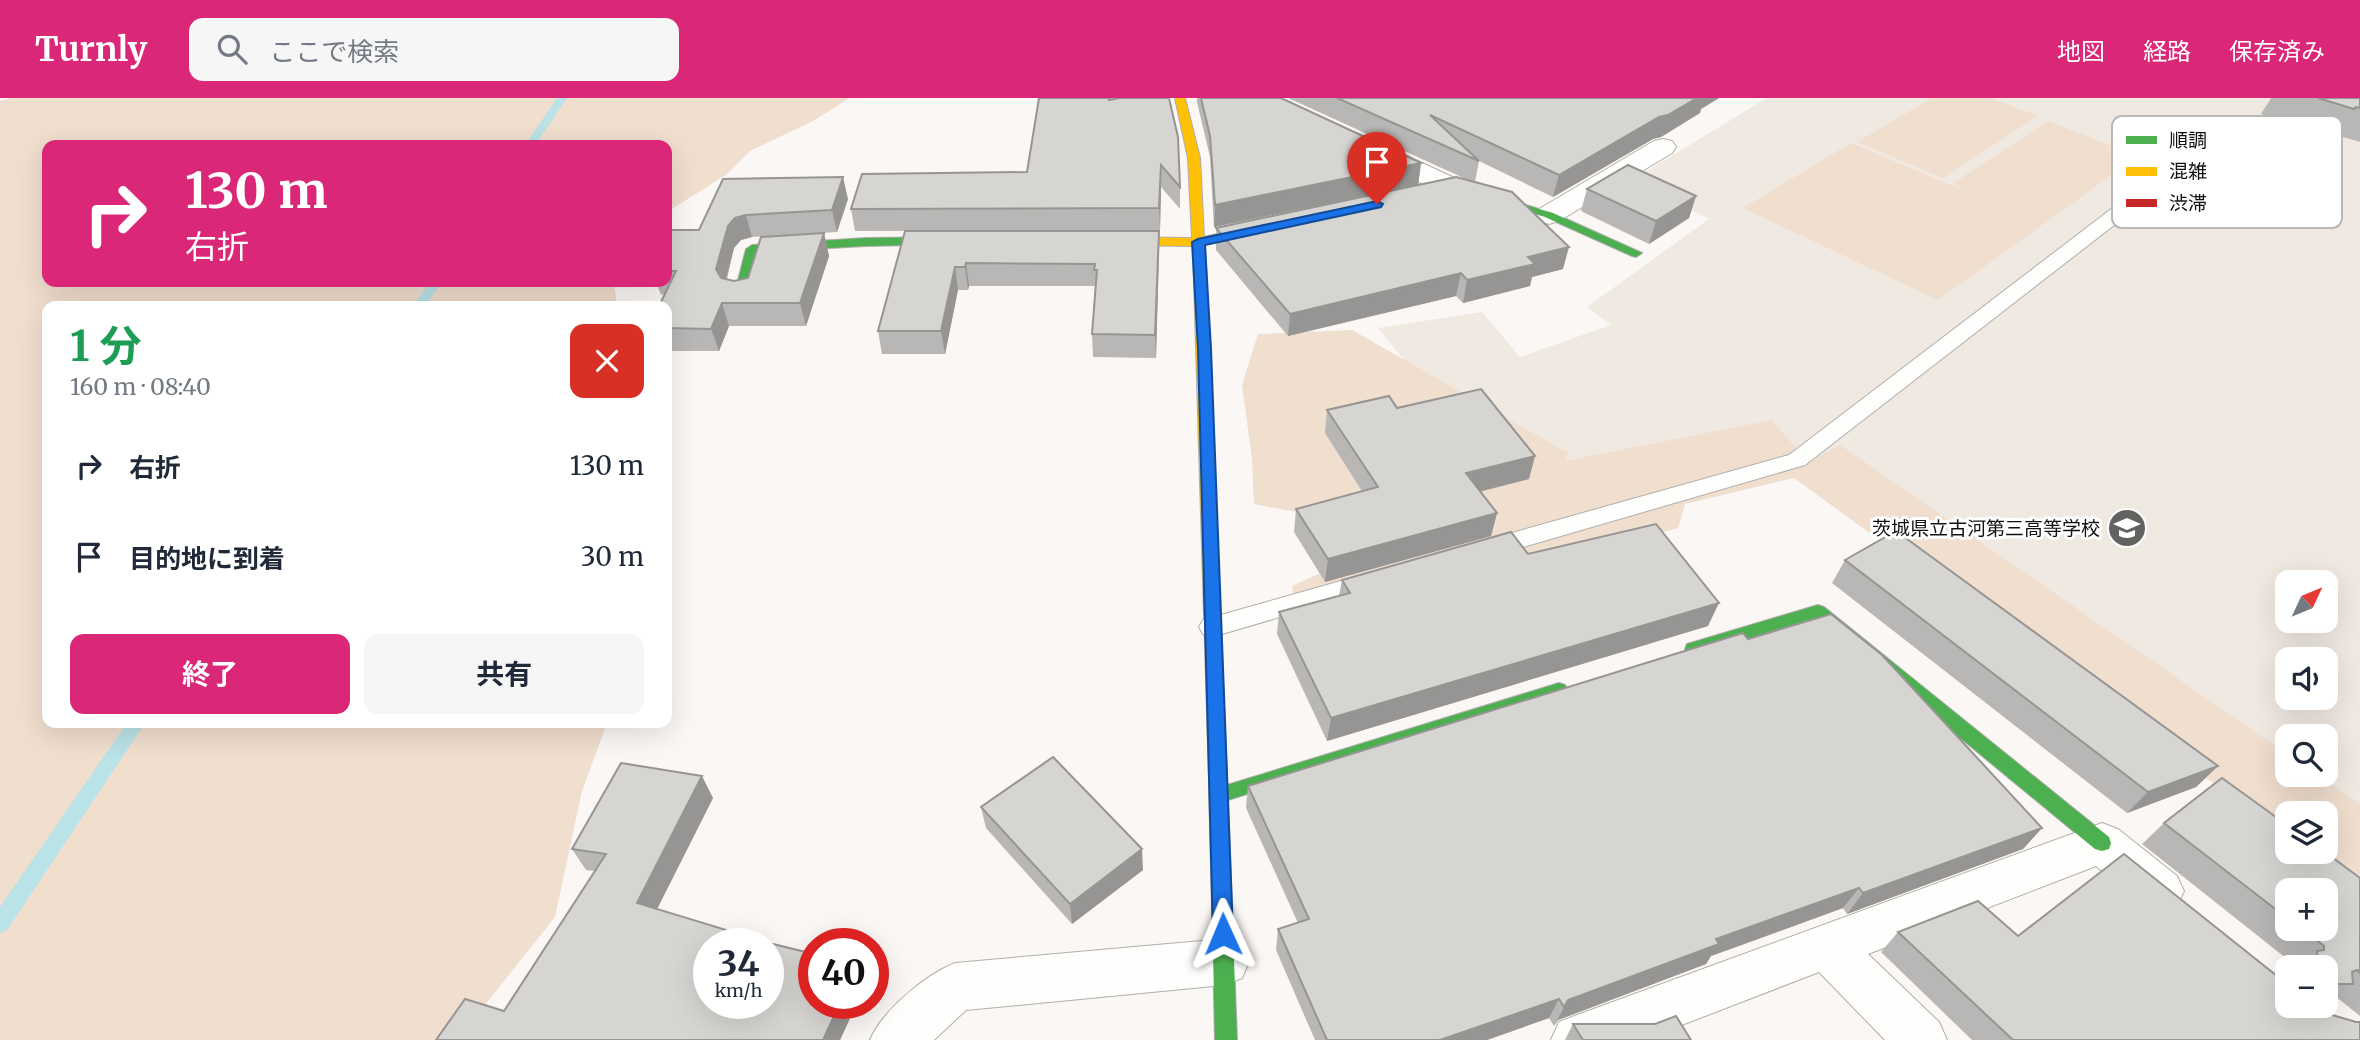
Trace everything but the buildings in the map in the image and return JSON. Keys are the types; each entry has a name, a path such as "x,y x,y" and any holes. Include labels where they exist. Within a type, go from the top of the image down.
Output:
{"street":[{"path":"1180,98 1194,158 1205,349 1226,1040"},
{"path":"1347,136 1454,188 1549,215 1636,253"},
{"path":"1549,215 1663,147"},
{"path":"1427,194 1454,188"},
{"path":"1088,241 1198,242 1279,225"},
{"path":"741,292 752,249 866,242 977,240"},
{"path":"1671,656 1818,611 2194,918"},
{"path":"1220,795 1578,684"},
{"path":"1577,1040 2102,843"},
{"path":"1826,946 1921,1040"},
{"path":"896,1040 955,987 1224,961"}],"lane":[{"path":"1465,555 1797,460 2112,218"},
{"path":"1212,627 1398,574"}],"shaded area":[{"path":"11,98 850,98 811,122 750,151 726,175 672,209 672,140 42,140 42,287 615,287 616,301 42,301 42,728 605,728 582,791 555,917 457,1040 0,1040 0,101"},
{"name":"茨城県立古河第三高等学校","path":"1767,98 2360,98 2360,865 2338,832 2338,801 2307,801 2286,787 2338,787 2338,724 2275,724 2275,780 1775,442 1543,471 1445,410 1378,328 1482,312 1520,357 1611,325 1587,307 1709,219 1632,180"},
{"path":"1932,98 1990,98 2038,116 1943,178 1857,142"},
{"path":"2048,121 2112,146 2112,175 1938,300 1743,208 1851,143 1974,195 1952,184"},
{"path":"1352,330 1568,453 1565,461 1772,420 1808,462 1840,445 2275,746 2275,787 2335,787 2360,804 2360,889 2326,864 2338,864 2338,801 2275,801 2275,828 1794,478 1685,504 1678,528 1300,628 1292,586 1408,533 1254,504 1252,459 1242,385 1258,334"}],"waterway":[{"path":"533,140 562,98"},
{"path":"423,301 432,287"},
{"path":"0,924 133,728"}],"traffic: fast":[{"path":"1478,194 1549,215 1636,253"},
{"path":"741,292 752,249 866,242 955,241"},
{"path":"1693,649 1818,611 2102,843"},
{"path":"1220,795 1559,690"},
{"path":"1218,778 1226,1040"}],"traffic: slow":[{"path":"1180,98 1194,158 1204,349 1211,582"},
{"path":"1106,241 1198,242 1268,227"}],"traffic: jam":[{"path":"1211,582 1218,778"}],"place":[{"name":"茨城県立古河第三高等学校","path":"2127,528"}],"route":[{"path":"1223,934 1205,349 1198,242 1377,204"}]}
